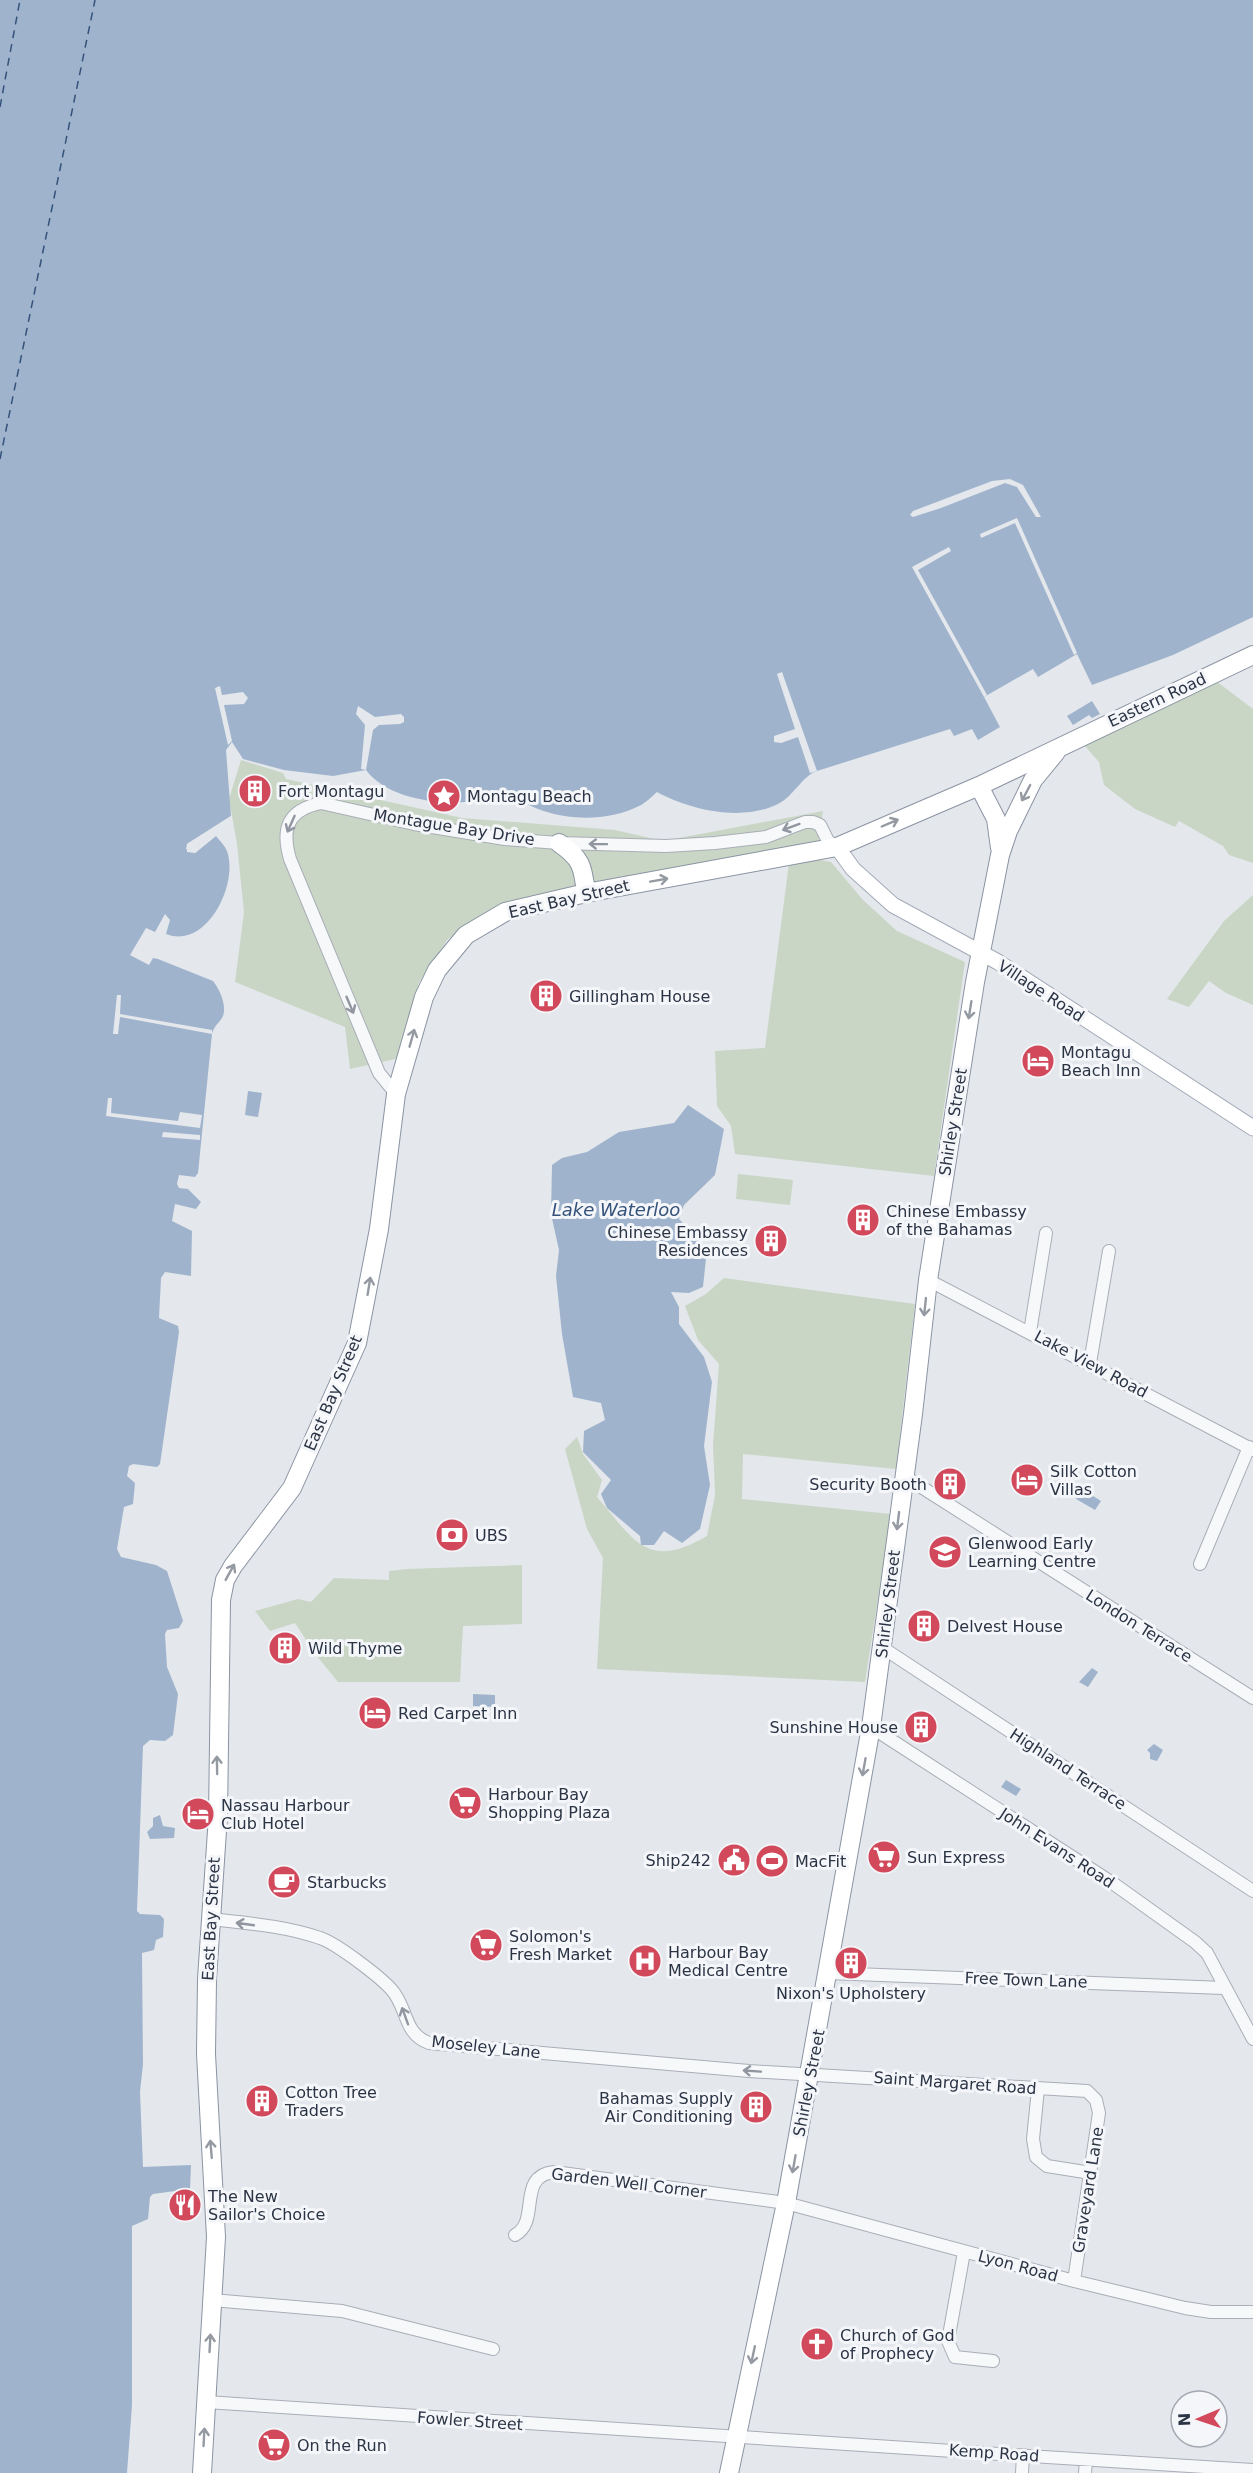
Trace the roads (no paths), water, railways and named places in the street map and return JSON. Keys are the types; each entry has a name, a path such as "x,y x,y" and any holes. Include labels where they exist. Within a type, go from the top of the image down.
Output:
{"highway":[{"name":"Eastern Road","path":"1061,746 1253,655"},
{"name":"East Bay Street","path":"202,2473 216,2237 206,2054 210,1919 218,1816 219,1627 225,1580 292,1488 357,1343 379,1229 396,1095 424,997 436,970 449,952 466,935 505,912 586,893 837,847 979,786 1061,746"},
{"name":"Shirley Street","path":"729,2473 786,2203 871,1727 883,1648 928,1280 1000,855 1018,807 1033,780 1061,746"},
{"path":"979,786 996,819 1000,855"},
{"path":"559,843 576,855 584,874 586,893"}],"main road":[{"name":"Village Road","path":"837,847 853,869 893,905 982,953 1253,1128"}],"street":[{"name":"Montague Bay Drive","path":"396,1095 379,1073 296,874 286,843 287,826 294,815 307,806 321,803 425,826 505,839 559,843 666,846 715,843 766,837 805,822 813,822 820,825 828,841 837,847"},
{"path":"1030,1332 1046,1233"},
{"path":"1090,1363 1109,1251"},
{"name":"Lake View Road","path":"928,1280 1251,1448"},
{"path":"1200,1564 1251,1448"},
{"name":"London Terrace","path":"904,1476 1253,1698"},
{"name":"Highland Terrace","path":"883,1648 1253,1891"},
{"name":"John Evans Road","path":"871,1727 1114,1884 1195,1942 1207,1953 1253,2039"},
{"name":"Moseley Lane","path":"210,1919 321,1938 376,1975 392,1990 399,2000 412,2033 429,2043 749,2071 810,2073"},
{"name":"Free Town Lane","path":"828,1973 1224,1988"},
{"name":"Saint Margaret Road","path":"810,2073 1038,2089 1082,2089 1096,2100"},
{"path":"1038,2089 1033,2139 1035,2157 1047,2166 1091,2173"},
{"name":"Graveyard Lane","path":"1074,2281 1099,2113 1096,2100"},
{"name":"Garden Well Corner","path":"515,2235 525,2226 536,2179 543,2173 554,2172 786,2203"},
{"name":"Lyon Road","path":"786,2203 1074,2281 1200,2311 1253,2312"},
{"path":"964,2252 948,2341 950,2350 955,2357 993,2361"},
{"path":"212,2300 342,2311 493,2349"},
{"name":"Fowler Street","path":"206,2402 644,2433 735,2436"},
{"name":"Kemp Road","path":"735,2436 1253,2470"},
{"path":"1022,2473 1023,2455"},
{"path":"1085,2473 1086,2460"}],"water":[{"path":"0,0 1253,0 1253,617 1173,655 1092,685 1077,654 1038,677 1033,669 984,697 1000,727 978,740 972,729 954,736 950,729 817,771 807,777 778,804 749,812 716,812 685,804 657,792 642,805 623,812 589,818 553,814 521,801 508,791 491,798 467,802 419,799 388,788 366,770 333,776 284,770 243,759 232,742 226,750 231,816 187,844 186,849 195,853 216,836 227,851 229,865 224,896 206,924 194,933 181,936 166,934 170,920 165,914 155,932 146,928 130,955 149,965 153,958 158,959 213,981 221,994 224,1014 212,1034 198,1173 195,1177 179,1175 177,1184 179,1188 188,1189 201,1202 196,1209 175,1204 172,1221 192,1231 191,1276 165,1272 161,1278 159,1318 178,1326 179,1332 160,1464 157,1467 133,1464 129,1466 127,1476 135,1483 133,1504 124,1507 117,1549 121,1557 156,1565 167,1571 183,1621 179,1628 167,1630 165,1634 167,1667 178,1694 173,1735 165,1741 150,1740 143,1746 137,1911 140,1914 160,1915 164,1919 163,1937 156,1940 154,1950 142,1953 143,2064 140,2092 143,2167 191,2165 190,2189 153,2194 150,2197 148,2219 132,2226 132,2405 127,2473 0,2473"},
{"path":"1092,701 1100,714 1092,718 1089,715 1073,725 1067,716"},
{"path":"248,1091 262,1093 258,1117 245,1115"},
{"name":"Lake Waterloo","path":"688,1105 724,1129 715,1175 684,1205 679,1219 707,1249 703,1287 689,1293 671,1292 679,1307 679,1324 704,1357 712,1382 704,1446 710,1485 700,1529 682,1543 664,1531 654,1545 641,1545 640,1536 607,1508 601,1494 611,1480 583,1452 584,1431 605,1420 601,1403 573,1397 562,1334 556,1276 559,1250 551,1214 552,1165 562,1158 587,1152 619,1132 674,1123"},
{"path":"1082,1489 1101,1501 1095,1510 1076,1499"},
{"path":"1092,1668 1098,1672 1088,1687 1079,1682"},
{"path":"473,1694 495,1695 495,1707 473,1706"},
{"path":"1154,1744 1163,1750 1157,1761 1150,1759 1150,1753 1147,1750"},
{"path":"1006,1780 1021,1789 1016,1796 1001,1787"},
{"path":"160,1815 163,1826 175,1828 174,1838 150,1839 147,1832 153,1826 153,1818"}],"place":[{"name":"Fort Montagu","path":"255,791"},
{"name":"Montagu Beach","path":"444,796"},
{"name":"Gillingham House","path":"546,996"},
{"name":"Montagu Beach Inn","path":"1038,1061"},
{"name":"Chinese Embassy of the Bahamas","path":"863,1220"},
{"name":"Chinese Embassy Residences","path":"771,1241"},
{"name":"Silk Cotton Villas","path":"1027,1480"},
{"name":"Security Booth","path":"950,1484"},
{"name":"UBS","path":"452,1535"},
{"name":"Glenwood Early Learning Centre","path":"945,1552"},
{"name":"Delvest House","path":"924,1626"},
{"name":"Wild Thyme","path":"285,1648"},
{"name":"Red Carpet Inn","path":"375,1713"},
{"name":"Sunshine House","path":"921,1727"},
{"name":"Harbour Bay Shopping Plaza","path":"465,1803"},
{"name":"Nassau Harbour Club Hotel","path":"198,1814"},
{"name":"Sun Express","path":"884,1857"},
{"name":"Ship242","path":"734,1860"},
{"name":"MacFit","path":"772,1861"},
{"name":"Starbucks","path":"284,1882"},
{"name":"Solomon's Fresh Market","path":"486,1945"},
{"name":"Harbour Bay Medical Centre","path":"645,1961"},
{"name":"Nixon's Upholstery","path":"851,1963"},
{"name":"Cotton Tree Traders","path":"262,2101"},
{"name":"Bahamas Supply Air Conditioning","path":"756,2107"},
{"name":"The New Sailor's Choice","path":"185,2205"},
{"name":"Church of God of Prophecy","path":"817,2344"},
{"name":"On the Run","path":"274,2445"}]}
